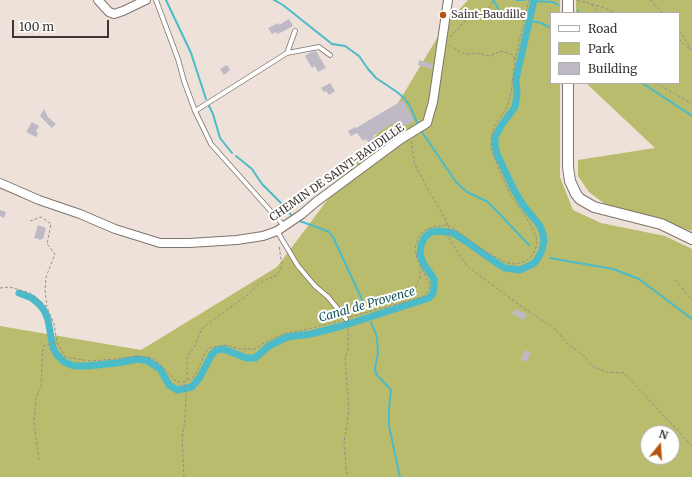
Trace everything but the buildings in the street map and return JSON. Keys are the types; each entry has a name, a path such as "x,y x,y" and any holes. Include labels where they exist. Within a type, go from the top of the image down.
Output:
{"street":[{"path":"98,0 109,12 114,14 146,0"},
{"name":"CHEMIN DE SAINT-BAUDILLE","path":"0,182 39,200 80,214 115,229 160,243 237,240 263,236 277,231 397,142 427,123 434,102 448,0"},
{"path":"568,0 568,12"},
{"path":"568,84 568,167 570,181 580,199 594,207 661,224 692,239"}],"lane":[{"path":"156,0 195,111 211,144 284,226"},
{"path":"286,53 295,31"},
{"path":"195,111 286,53 319,47 330,55"},
{"path":"277,231 298,266 315,286 328,297 346,319"}],"path":[{"path":"493,0 486,12 472,16 443,43 467,54 475,53 490,56 501,51 513,55 515,60"},
{"path":"30,221 41,217 51,224 48,244 55,254 46,277 45,291 47,307 54,324 57,342 65,357 90,361 138,356 152,358 170,374 174,380 184,381 196,376 205,352 213,347 227,345 239,349 254,349 283,334 312,328 424,297 430,285 415,253 415,247 420,235 425,230 432,227 447,225 494,257 512,264 526,261 532,256 535,250 537,243 536,236 529,222 512,197 502,177 491,149 491,141 494,126 508,108 515,60 529,0"},
{"path":"576,0 605,8 612,12"},
{"path":"650,0 661,12"},
{"path":"590,4 598,12"},
{"path":"680,32 692,50"},
{"path":"680,41 692,50"},
{"path":"658,84 692,104"},
{"path":"410,134 415,165 446,218 452,245 467,266 529,312 553,327 568,344 585,357 592,366 606,372 624,373 692,446"},
{"path":"187,381 187,356 195,346 202,328 246,296 261,282 277,275 282,266 277,231"},
{"path":"402,303 410,296 417,284 420,277 420,265"},
{"path":"675,280 692,300"},
{"path":"0,288 10,287 30,293 47,307"},
{"path":"348,327 348,349 345,358 349,410 344,443 348,477"},
{"path":"39,460 34,416 36,397 41,387 43,346 57,342"},
{"path":"184,381 186,395 186,420 182,438 184,477"}],"green space":[{"path":"468,0 560,0 560,12 550,12 550,84 560,84 560,177 573,210 601,223 665,236 692,249 692,477 0,477 0,326 141,350 277,267 389,118 445,25"},
{"path":"576,0 692,0 692,231 605,204 589,192 578,176 578,160 655,148 587,84 680,84 680,12 576,12"}],"waterway":[{"path":"166,0 191,53 206,99"},
{"path":"274,0 283,5 332,44 345,46 359,56 376,78 404,98 410,106 418,125"},
{"path":"493,0 502,14 522,18"},
{"path":"516,0 525,0"},
{"name":"Canal de Provence","path":"19,293 32,298 45,312 53,348 64,362 74,366 87,366 138,359 148,361 160,369 169,385 177,390 192,387 200,377 212,354 217,350 224,349 246,358 255,358 269,346 287,337 311,334 342,326 429,298 433,293 434,279 423,263 420,254 421,245 425,237 431,232 439,231 453,233 505,268 520,270 533,264 537,260 542,250 544,241 543,234 540,226 523,205 514,190 497,154 495,137 515,107 517,95 516,79 534,0"},
{"path":"532,1 553,2 558,5"},
{"path":"527,20 541,23 550,28"},
{"path":"644,84 692,116"},
{"path":"208,104 213,114 220,138 232,153"},
{"path":"422,132 456,182 467,192 488,202 529,245"},
{"path":"236,156 252,169 262,184 292,216"},
{"path":"297,220 329,232 333,237 365,306"},
{"path":"550,258 613,269 639,279 692,319"},
{"path":"371,322 377,337 378,353 375,368 376,374 391,390 389,426 400,477"}],"place":[{"name":"Saint-Baudille","path":"443,15"}]}
